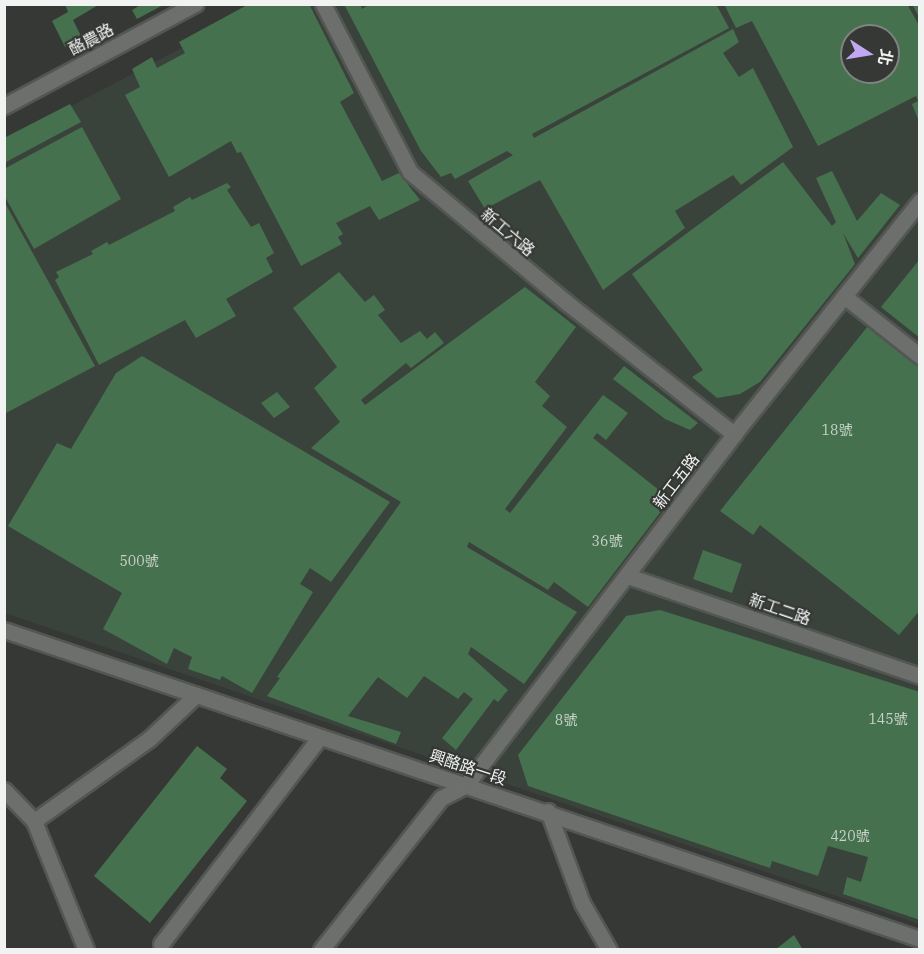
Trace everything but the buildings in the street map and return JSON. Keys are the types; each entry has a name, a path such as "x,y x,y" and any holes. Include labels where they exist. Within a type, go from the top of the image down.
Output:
{"street":[{"name":"酪農路","path":"4,106 195,4"},
{"name":"新工六路","path":"323,4 410,171 566,303 734,434"},
{"name":"新工五路","path":"466,785 628,576 734,434 920,201"},
{"path":"844,296 920,356"},
{"name":"新工二路","path":"628,576 920,676"},
{"name":"興酪路一段","path":"4,630 548,811 920,939"},
{"path":"34,821 149,739 196,695"},
{"path":"161,944 320,737"},
{"path":"321,950 441,798 466,785"},
{"path":"4,790 34,821 86,950"},
{"path":"548,811 582,903 609,950"}],"shaded area":[{"path":"263,5 919,5 919,924 5,613 5,141"}]}
